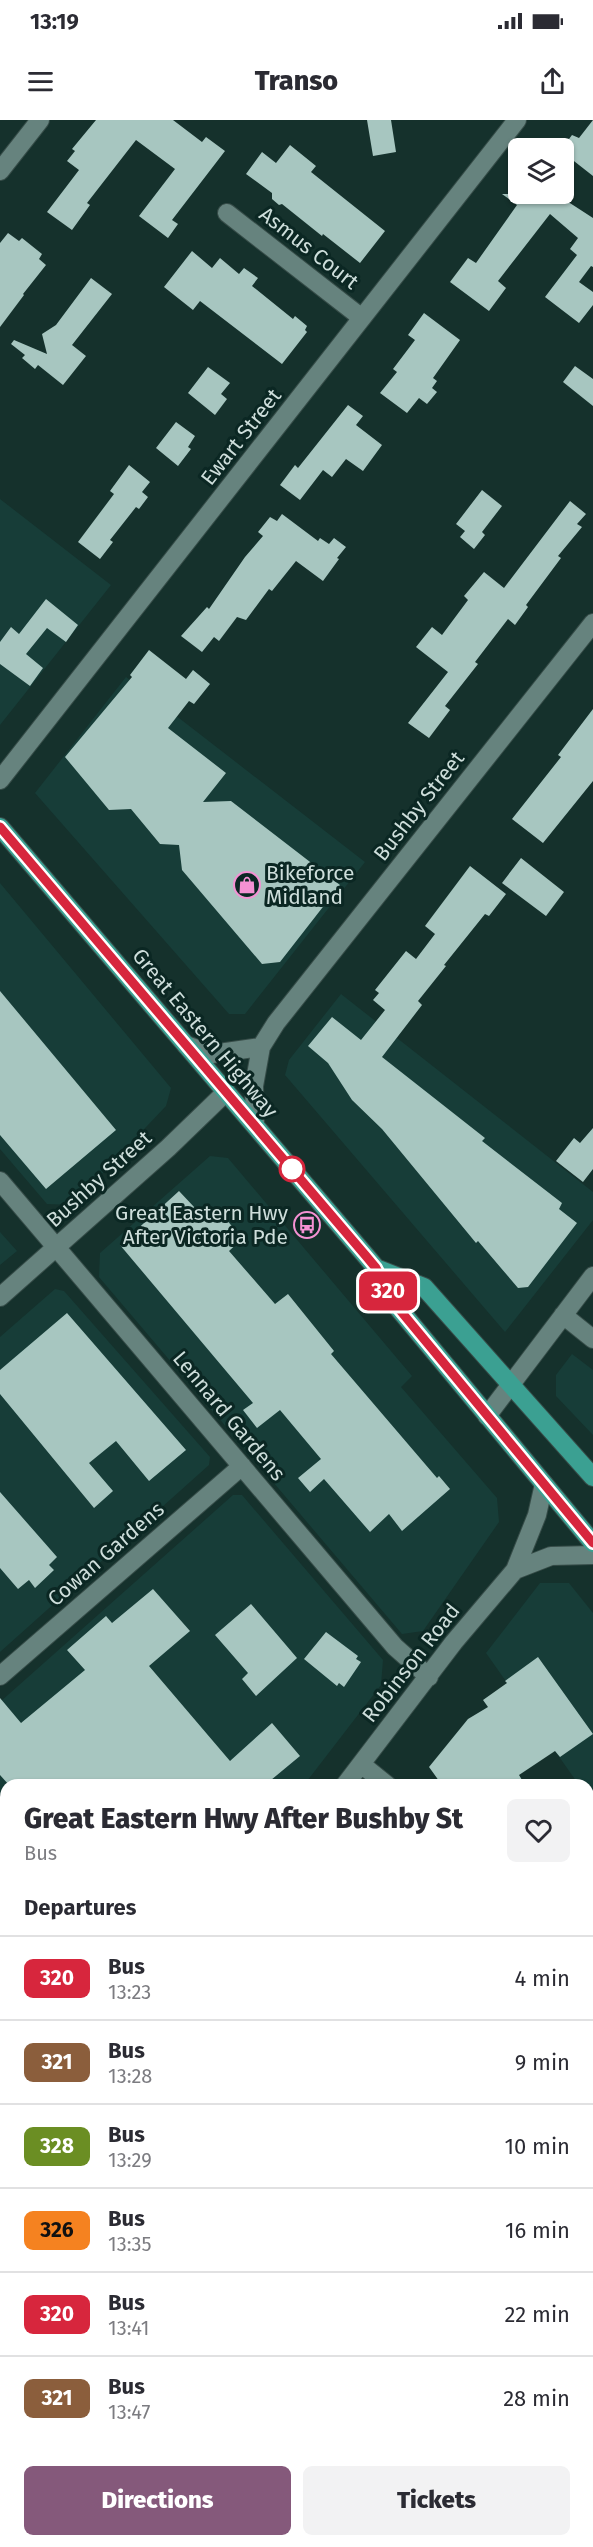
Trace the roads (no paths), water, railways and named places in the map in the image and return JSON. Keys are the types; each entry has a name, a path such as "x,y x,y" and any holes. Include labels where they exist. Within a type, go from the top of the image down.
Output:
{"highway":[{"name":"Great Eastern Highway","path":"0,827 376,1268 394,1303 593,1544"},
{"name":"Great Eastern Highway","path":"376,1268 424,1287 593,1477"}],"street":[{"path":"0,171 40,120"},
{"name":"Ewart Street","path":"0,780 517,120"},
{"name":"Asmus Court","path":"227,213 362,318"},
{"name":"Bushby Street","path":"255,1125 254,1086 261,1047 278,1020 593,623"},
{"path":"186,1045 212,1054 261,1047"},
{"name":"Bushby Street","path":"0,1297 168,1148 226,1092"},
{"name":"Lennard Gardens","path":"0,1181 395,1647 429,1677"},
{"path":"487,1416 593,1276"},
{"path":"563,1315 593,1339"},
{"name":"Cowan Gardens","path":"0,1676 242,1466"},
{"name":"Robinson Road","path":"350,1779 454,1642 515,1570 537,1515 544,1484"},
{"name":"Robinson Road","path":"515,1570 551,1556 593,1555"},
{"path":"361,1764 380,1779"}],"place":[{"name":"Bikeforce Midland","path":"247,885"},
{"name":"Great Eastern Hwy After Victoria Pde","path":"307,1225"}]}
